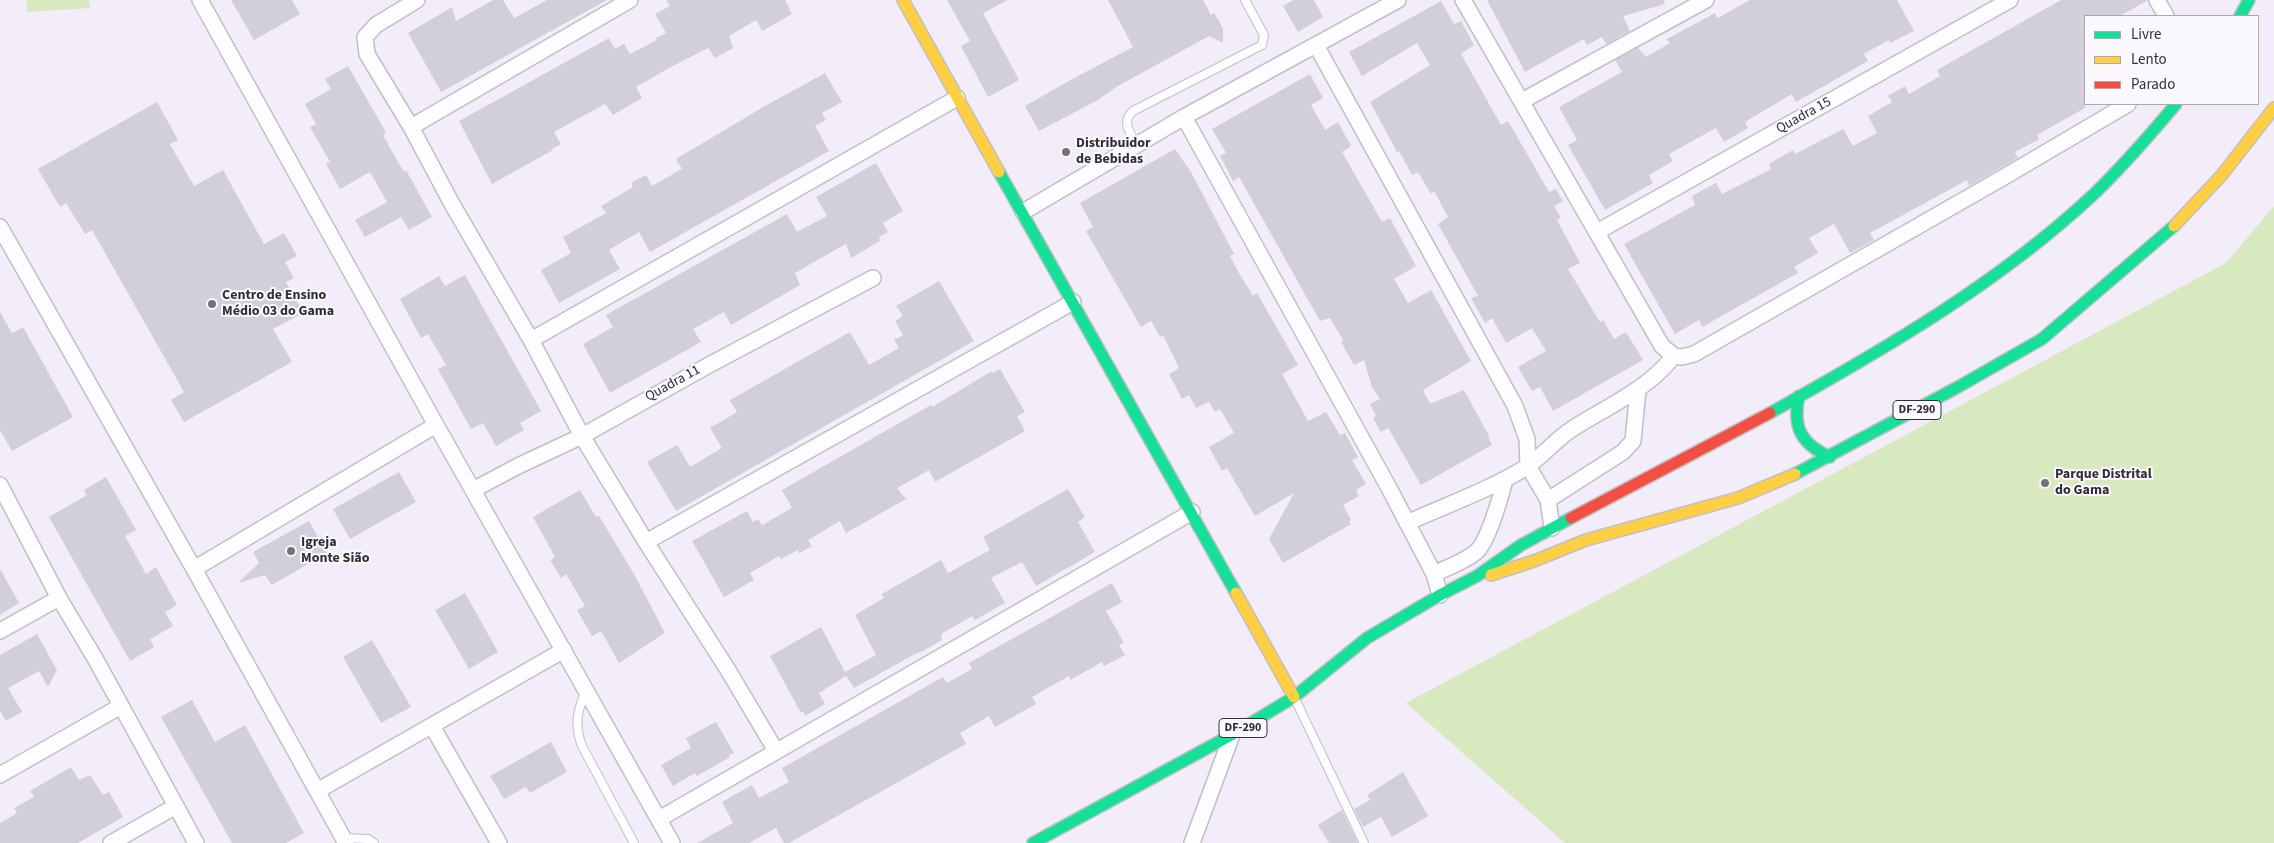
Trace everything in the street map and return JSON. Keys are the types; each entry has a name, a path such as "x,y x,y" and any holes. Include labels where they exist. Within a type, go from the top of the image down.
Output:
{"main road":[{"path":"903,0 1192,512 1294,697"},
{"path":"2241,15 2249,0"},
{"name":"DF-290","path":"1034,843 1233,734 1294,697 1367,638 1440,595 1477,576 1497,560 1552,528 1799,396 1913,328 2006,265 2080,205 2144,142 2175,105"},
{"name":"DF-290","path":"1477,576 1498,574 1586,540 1738,498 1830,457 1958,388 2042,339 2113,280 2176,223 2221,176 2274,108"},
{"path":"1799,396 1796,417 1802,438 1816,451 1830,457"}],"street":[{"path":"200,0 436,425 672,843"},
{"path":"417,0 376,25 365,37 367,54 411,127 452,204 532,340 582,436 776,751"},
{"path":"411,127 630,0"},
{"path":"1023,212 1184,117 1398,0"},
{"path":"1463,0 1598,232 1652,332 1666,351 1674,356 1682,357 1694,354 2126,105"},
{"path":"1522,101 1706,0"},
{"name":"Quadra 15","path":"1598,232 2010,0"},
{"path":"2157,0 2165,15"},
{"path":"1316,46 1515,406 1527,439 1528,466 1548,500 1552,528"},
{"path":"532,340 957,98"},
{"path":"1184,117 1407,523 1434,574 1440,595"},
{"path":"1,232 194,569 344,840"},
{"name":"Quadra 11","path":"474,490 582,436 709,364 873,278"},
{"path":"646,542 1073,302"},
{"path":"1407,523 1504,480 1528,466 1570,430 1638,390 1659,373 1674,356"},
{"path":"1548,500 1623,452 1633,440 1638,390"},
{"path":"194,569 436,425"},
{"path":"1434,574 1466,558 1481,547 1500,501 1504,480"},
{"path":"0,486 196,843"},
{"path":"659,819 1192,512"},
{"path":"0,631 60,598"},
{"path":"317,791 564,650"},
{"path":"0,775 121,706"},
{"path":"432,726 500,843"},
{"path":"1192,843 1233,734"},
{"path":"111,843 176,806"}],"lane":[{"path":"1137,146 1126,125 1127,116 1262,45 1264,35 1245,0"},
{"path":"586,691 576,720 577,732 582,746 634,843"},
{"path":"1294,697 1364,843"},
{"path":"344,840 368,839 374,843"}],"green space":[{"path":"27,0 89,0 90,8 27,12"},
{"name":"Parque Distrital do Gama","path":"2274,206 2274,843 1565,843 1406,703 2226,263"}],"building":[{"path":"231,0 292,0 300,14 254,40"},
{"path":"493,0 503,0 514,18 547,0 607,0 441,92 408,33 452,7 456,21"},
{"path":"666,0 785,0 792,14 762,31 756,20 729,36 733,48 715,58 708,48 669,68 636,87 642,98 613,115 605,104 554,132 561,144 492,184 459,121 609,38 615,49 624,44 630,54 657,40 656,38 666,33 655,14 670,6"},
{"path":"947,0 1008,0 983,13 1019,80 988,97 961,46 970,41"},
{"path":"1108,0 1203,0 1211,15 1214,13 1223,28 1223,43 1209,36 1118,86 1096,101 1039,131 1025,106 1133,47"},
{"path":"1293,0 1314,0 1323,17 1298,32 1283,6"},
{"path":"1487,0 1664,0 1665,4 1623,16 1630,31 1606,44 1602,37 1587,45 1584,39 1525,72"},
{"path":"1750,0 1897,0 1914,31 1890,43 1889,40 1864,54 1868,61 1796,102 1792,94 1745,122 1748,128 1724,142 1716,128 1669,154 1673,161 1649,175 1653,183 1605,210 1568,145 1577,140 1559,107 1622,72 1615,60 1638,48 1646,57 1670,43 1667,39 1715,13 1718,18"},
{"path":"2061,0 2148,0 2122,15 2084,15 2085,108 2037,135 2039,139 2015,152 2018,158 1969,186 1967,180 1870,233 1874,240 1850,253 1834,224 1809,238 1818,253 1794,267 1798,273 1702,327 1699,320 1675,334 1624,244 1695,205 1692,196 1716,183 1722,194 1771,169 1769,164 1793,150 1795,154 1843,129 1853,146 1877,133 1868,116 1892,102 1888,96 1905,86 1909,94 1940,76 1937,70"},
{"path":"1441,1 1454,24 1461,21 1474,45 1461,54 1501,125 1508,121 1549,192 1556,189 1563,201 1554,206 1561,218 1557,220 1580,263 1568,269 1600,322 1603,320 1614,339 1626,332 1643,360 1553,411 1540,387 1532,391 1518,367 1546,351 1532,328 1506,343 1492,318 1485,323 1471,298 1478,296 1438,224 1448,217 1434,191 1431,194 1418,172 1412,175 1399,151 1397,152 1370,102 1430,65 1417,43 1362,76 1349,52"},
{"path":"348,66 383,127 386,134 383,135 390,148 404,172 406,170 432,217 409,230 401,217 365,237 355,220 387,202 370,172 340,189 326,164 330,162 310,127 316,124 305,104 331,89 325,79"},
{"path":"825,73 842,102 822,113 826,120 815,126 829,151 650,252 639,232 609,250 620,269 559,303 541,270 571,253 563,237 606,213 601,206 633,187 631,183 646,175 652,186 682,169 676,159"},
{"path":"1310,74 1323,98 1311,105 1325,130 1338,122 1351,146 1342,152 1382,222 1390,218 1416,266 1394,279 1408,303 1431,290 1471,361 1423,390 1430,404 1464,390 1492,445 1421,485 1388,428 1381,432 1373,418 1376,416 1370,404 1380,399 1372,387 1364,360 1354,365 1341,342 1343,340 1330,318 1320,321 1239,177 1233,181 1220,156 1226,153 1212,129"},
{"path":"157,102 178,140 170,144 194,186 223,170 264,244 284,233 297,256 285,262 294,278 286,282 301,309 298,316 273,329 292,362 184,422 171,400 184,392 92,230 85,234 66,203 60,207 38,169"},
{"path":"1175,149 1191,172 1234,254 1230,256 1239,273 1253,296 1257,293 1298,365 1282,374 1308,421 1326,412 1340,435 1345,433 1358,457 1352,460 1366,484 1356,490 1359,496 1343,505 1351,520 1349,522 1351,524 1283,563 1269,539 1294,493 1255,516 1227,468 1222,471 1209,447 1234,433 1220,409 1215,412 1209,402 1196,408 1189,395 1182,399 1169,374 1179,368 1163,335 1160,337 1151,321 1141,327 1086,231 1093,227 1080,203"},
{"path":"876,163 903,211 883,223 888,232 879,237 880,241 851,258 846,244 814,262 795,273 800,285 731,325 724,312 693,329 701,342 610,393 583,344 613,327 606,315 787,214 797,232 827,216 816,197"},
{"path":"465,275 541,411 520,423 524,430 496,446 483,423 471,429 438,369 446,365 428,334 421,338 400,299 439,276 445,286"},
{"path":"939,281 974,341 676,511 647,462 677,445 690,467 722,448 710,428 737,412 730,400 850,332 869,365 899,348 894,340 903,335 895,321 903,316 896,306"},
{"path":"0,312 12,333 23,327 73,417 12,451 0,430"},
{"path":"1000,369 1025,412 1017,416 1025,431 935,482 929,470 897,488 906,499 846,533 840,521 808,540 812,546 799,553 798,550 781,559 779,556 750,573 754,580 724,597 692,541 747,511 753,522 758,519 762,525 792,508 782,490 931,405 932,407 992,371 993,373"},
{"path":"399,472 416,502 350,539 333,509"},
{"path":"106,477 136,530 125,536 146,574 156,567 177,605 165,612 173,626 150,639 154,647 130,661 49,517 87,495 84,490"},
{"path":"1068,489 1085,517 1078,522 1095,552 1036,586 1022,562 991,578 1005,603 975,620 972,616 943,633 941,636 942,640 854,688 846,676 819,693 825,704 805,716 803,711 801,713 770,656 821,627 845,672 876,655 855,615 884,598 882,594 941,560 948,573 990,550 983,537"},
{"path":"580,490 596,517 599,516 634,574 665,633 619,663 601,631 592,636 577,610 585,606 566,574 561,578 550,560 555,557 533,517"},
{"name":"Igreja Monte Sião","path":"309,521 327,553 272,585 265,575 238,583 259,563 253,552"},
{"path":"0,569 19,603 0,615"},
{"path":"1112,583 1122,602 1106,611 1124,643 1119,645 1125,655 1104,666 1102,662 1070,680 1069,676 1032,697 1036,704 995,727 989,716 960,733 966,744 789,843 784,843 776,828 749,843 697,843 733,823 722,802 752,785 759,798 789,782 782,768 943,677 947,683 972,669 969,663"},
{"path":"465,593 498,652 469,669 435,610"},
{"path":"37,634 57,670 48,687 39,671 8,688 22,712 6,721 0,711 0,655"},
{"path":"372,640 411,707 381,723 343,657"},
{"path":"192,700 215,742 245,725 304,833 286,843 232,843 161,717"},
{"path":"716,722 734,753 697,776 695,773 673,786 661,765 691,748 686,738"},
{"path":"551,742 567,772 530,793 526,787 504,799 490,776"},
{"path":"71,767 79,780 90,775 103,795 109,792 123,817 78,843 0,843 0,823 17,813 14,808 34,797 30,791"},
{"path":"1403,772 1428,816 1392,837 1381,817 1363,827 1354,809 1370,800 1367,795"},
{"path":"1342,810 1358,843 1329,843 1318,825"}],"traffic: fast":[{"path":"2241,15 2249,0"},
{"path":"1770,413 1855,365 1939,313 2019,257 2094,194 2175,105"},
{"path":"999,172 1236,593"},
{"path":"1795,474 1958,387 2042,339 2174,226"},
{"path":"1799,396 1797,417 1801,433 1812,446 1830,457"},
{"path":"1033,843 1233,734 1294,697 1367,638 1440,595 1477,576 1521,545 1571,518"}],"traffic: slow":[{"path":"903,0 999,172"},
{"path":"2174,226 2221,176 2274,108"},
{"path":"1491,575 1534,561 1586,540 1738,498 1795,474"},
{"path":"1236,593 1294,697"}],"traffic: jam":[{"path":"1571,518 1770,413"}],"place":[{"name":"Distribuidor de Bebidas","path":"1066,152"},
{"name":"Centro de Ensino Médio 03 do Gama","path":"212,304"},
{"name":"Parque Distrital do Gama","path":"2045,483"},
{"name":"Igreja Monte Sião","path":"291,551"}]}
